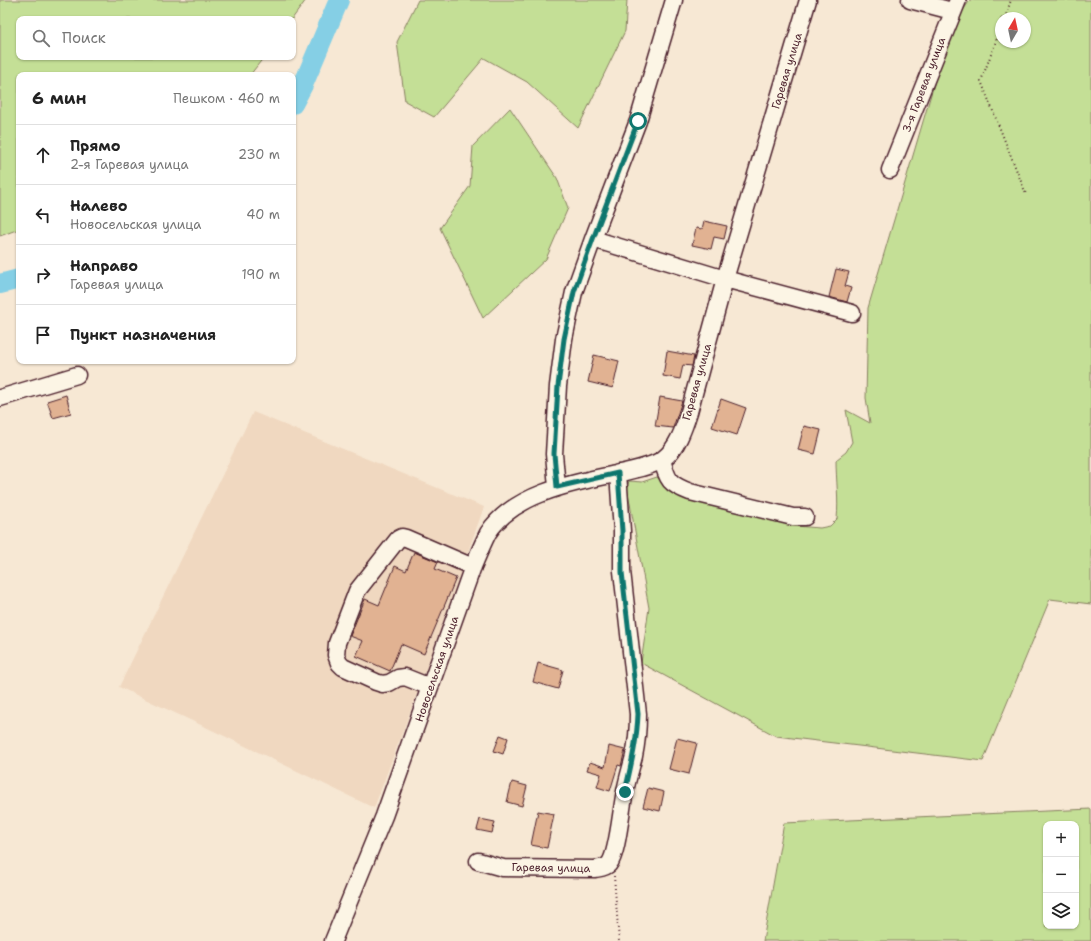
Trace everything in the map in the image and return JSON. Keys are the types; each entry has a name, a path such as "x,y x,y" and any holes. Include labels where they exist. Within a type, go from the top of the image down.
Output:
{"street":[{"path":"557,487 554,454 559,378 564,339 574,292 638,121 674,0"},
{"name":"Гаревая улица","path":"662,460 670,452 676,442 683,429 689,412 725,279 808,0"},
{"path":"910,0 955,6"},
{"name":"3-я Гаревая улица","path":"890,170 955,6"},
{"path":"593,239 725,279 852,313"},
{"path":"0,398 77,375"},
{"path":"613,856 638,732 638,714 622,572 622,531 618,473 636,469 662,460 667,476 671,482 690,492 786,515 805,517"},
{"name":"Новосельская улица","path":"333,941 384,816 473,567 489,532 498,522 526,501 557,487 618,473"},
{"path":"430,687 405,677 382,684 352,672 339,663 336,655 337,643 357,591 398,539 402,537 406,538 473,567"},
{"name":"Гаревая улица","path":"478,861 503,868 595,869 604,868 609,864 613,856"}],"path":[{"path":"1007,12 1011,0"},
{"path":"995,44 981,80 1026,194"},
{"path":"613,856 619,941"}],"shaded area":[{"path":"253,412 484,507 421,683 374,808 119,687"}],"green space":[{"path":"0,0 306,0 294,16 16,16 16,60 262,60 252,72 16,72 16,230 0,236"},
{"path":"418,0 627,0 625,31 578,128 527,82 484,58 434,117 405,101 397,42"},
{"path":"970,0 1091,0 1091,604 1050,599 983,761 776,736 641,663 649,608 627,487 629,481 642,482 657,477 664,485 691,500 795,526 820,528 830,526 837,519 838,504 836,460 846,452 852,442 846,410 870,423 866,398 868,308 950,30"},
{"path":"510,108 557,178 568,208 546,259 483,318 440,228 470,186 473,146"},
{"path":"1091,809 1091,941 763,941 784,823"}],"building":[{"path":"704,221 727,226 724,239 714,237 711,249 692,245 696,228 702,229"},
{"path":"836,269 849,272 845,286 851,288 847,302 829,297"},
{"path":"667,351 694,356 692,366 683,365 680,379 663,376"},
{"path":"594,355 619,361 613,388 588,382"},
{"path":"66,395 71,413 53,418 47,401"},
{"path":"660,397 682,401 673,428 655,426"},
{"path":"721,399 746,408 737,435 712,427"},
{"path":"804,426 821,430 815,454 798,450"},
{"path":"414,552 438,562 435,569 456,578 424,654 401,644 390,671 356,656 363,641 350,636 365,599 379,605 395,566 406,571"},
{"path":"538,663 563,670 558,689 533,682"},
{"path":"500,735 508,738 503,754 494,751"},
{"path":"677,738 697,743 689,774 669,769"},
{"path":"609,746 625,750 621,766 618,765 610,791 597,787 601,774 587,770 590,762 605,767"},
{"path":"512,782 527,786 522,806 507,802"},
{"path":"648,788 664,792 660,811 643,807"},
{"path":"538,811 554,814 547,848 531,845"},
{"path":"480,819 495,822 492,833 477,830"}],"waterway":[{"path":"296,98 339,0"},
{"path":"0,284 16,280"}],"route":[{"path":"625,792 634,757 638,732 638,714 622,572 622,531 618,473 557,487 554,454 555,412 558,386 564,339 574,292 638,121"}]}
